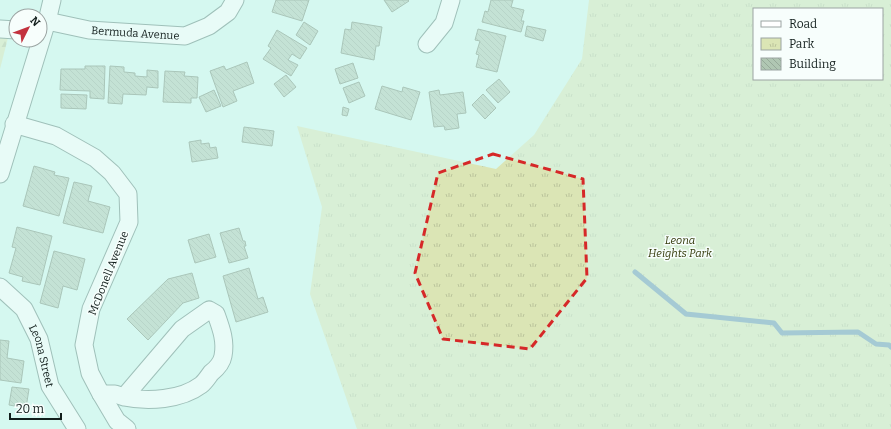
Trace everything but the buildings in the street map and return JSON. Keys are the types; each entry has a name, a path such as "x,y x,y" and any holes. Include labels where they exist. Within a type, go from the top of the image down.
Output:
{"street":[{"path":"48,11 52,0"},
{"name":"Bermuda Avenue","path":"48,23 89,30 185,36 209,26 228,12 236,0"},
{"path":"427,44 444,23 451,0"},
{"path":"0,174 36,48"},
{"name":"McDonell Avenue","path":"14,124 56,136 95,158 112,173 128,194 129,222 91,309 84,345 90,373 117,420 127,429"},
{"name":"Leona Street","path":"0,287 24,308 39,339 50,386 77,429"},
{"path":"101,394 115,394 124,397 138,400 149,400 178,396 201,385 214,371 223,357 224,336 216,314 209,310 182,329 124,397"}],"highlighted area":[{"path":"493,154 583,179 587,278 530,349 443,339 415,273 438,173"}],"green space":[{"name":"Leona Heights Park","path":"589,0 891,0 891,429 357,429 310,294 322,207 297,126 496,169 534,135 582,59"},
{"path":"0,21 8,22 8,38 0,69"}],"waterway":[{"path":"635,272 686,314 774,323 782,333 858,332 876,344 889,345 891,347"}]}
